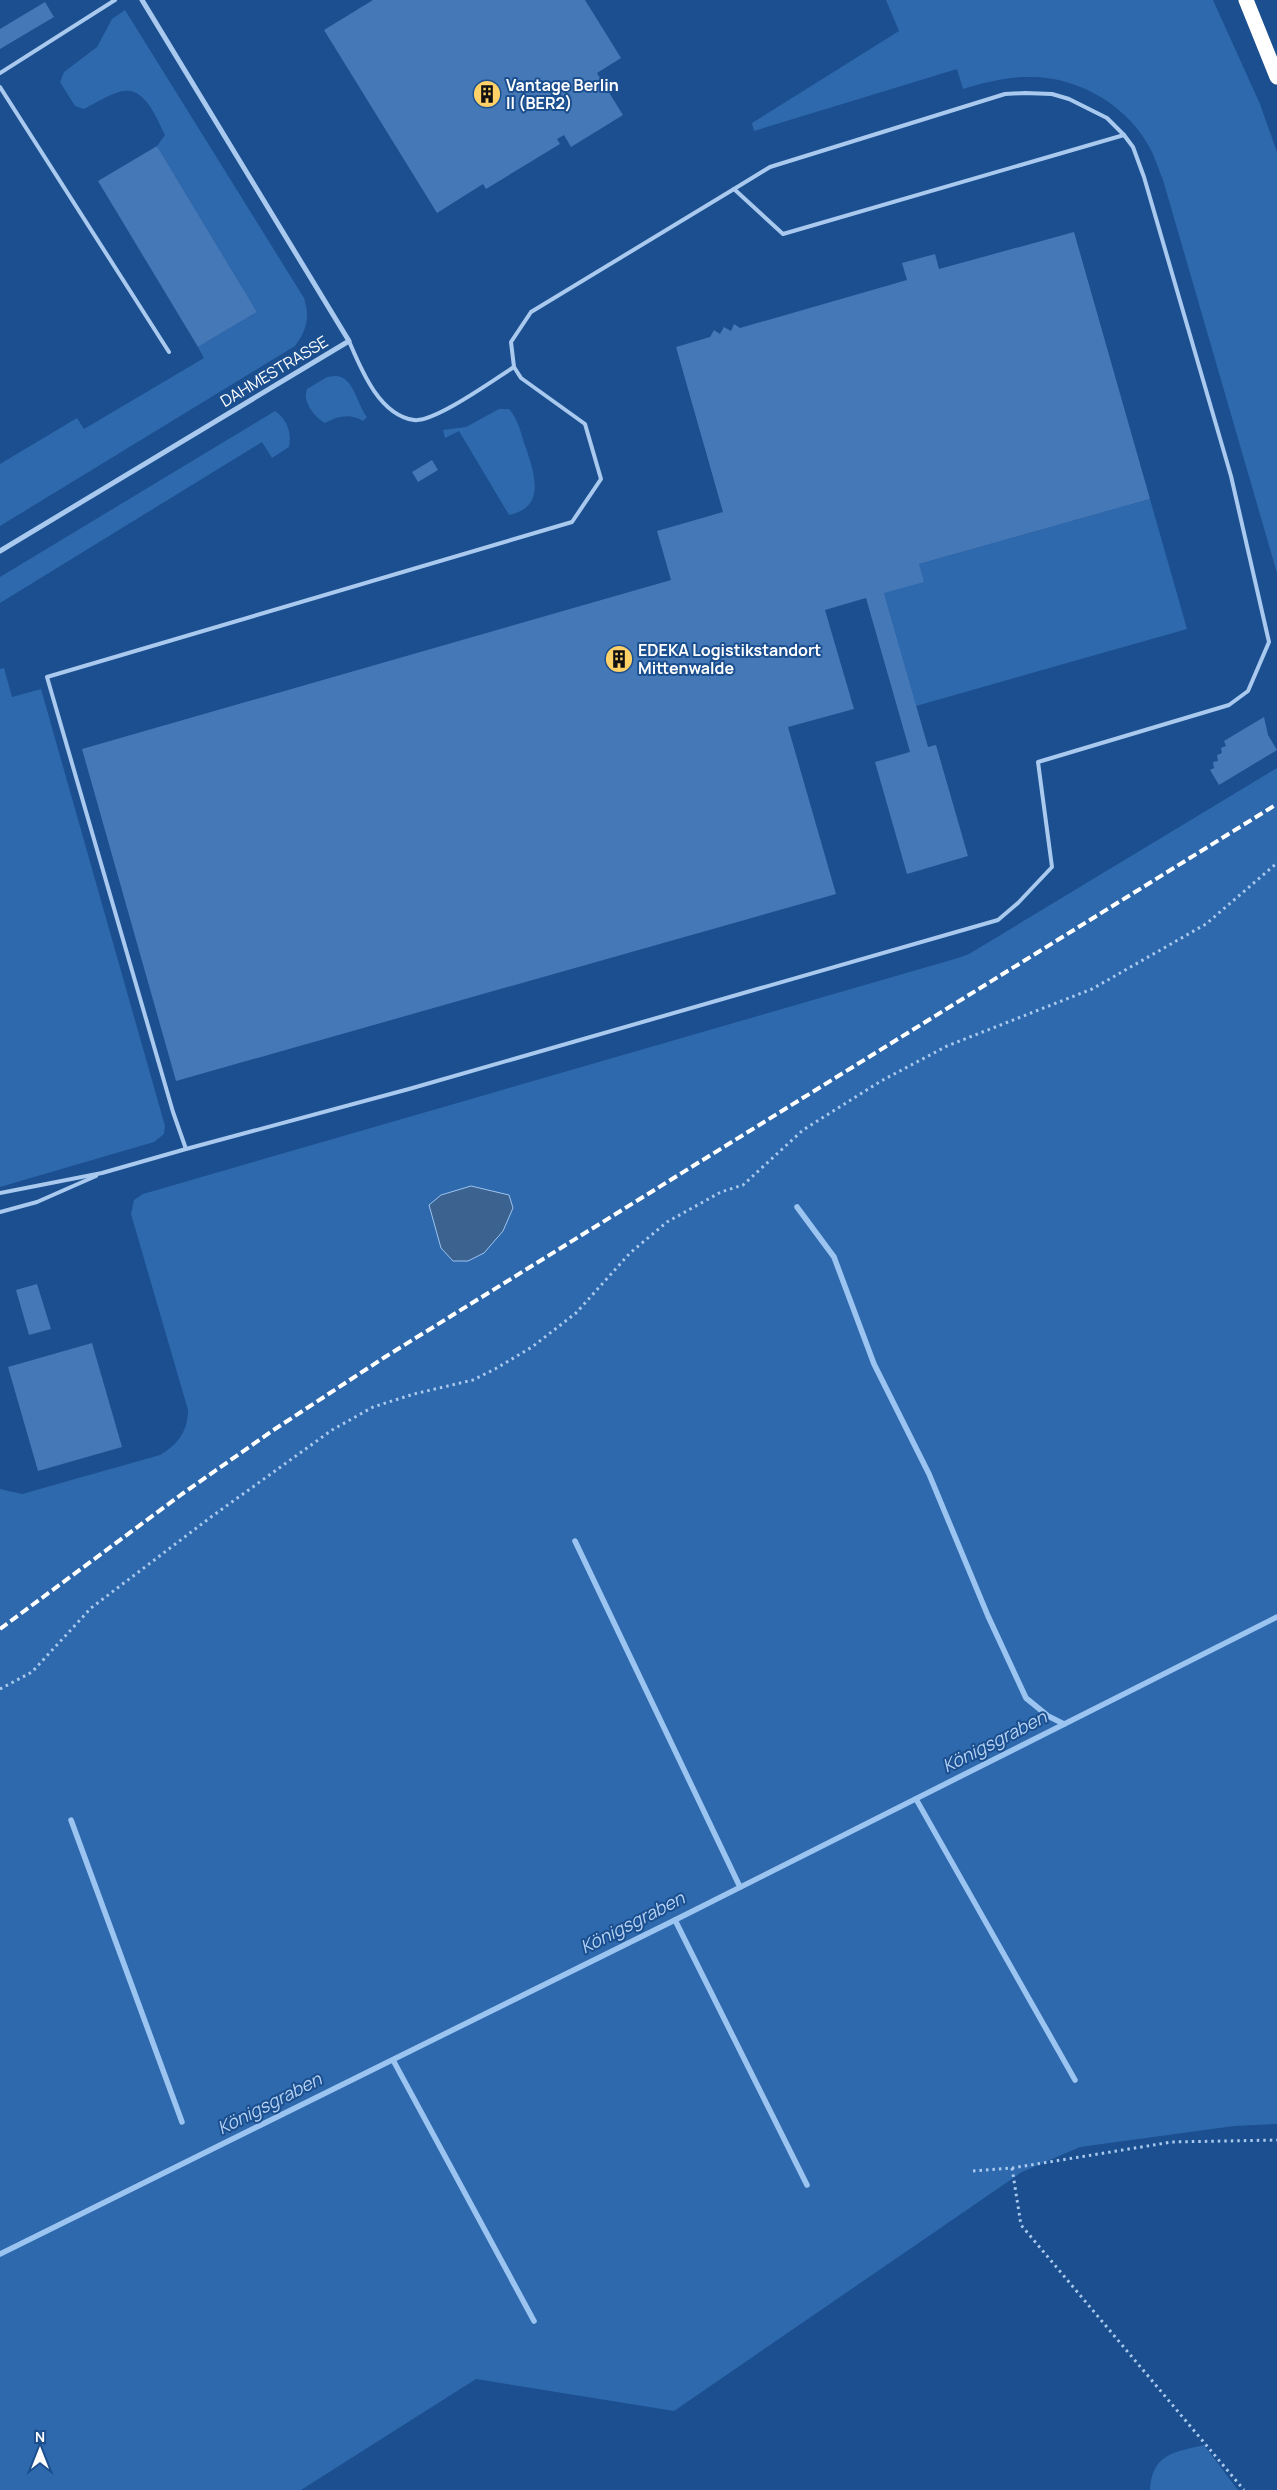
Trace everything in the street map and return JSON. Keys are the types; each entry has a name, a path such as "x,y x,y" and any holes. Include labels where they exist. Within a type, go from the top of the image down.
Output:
{"highway":[{"path":"1238,0 1249,7 1277,78"}],"street":[{"name":"DAHMESTRASSE","path":"0,551 349,341 142,0"}],"lane":[{"path":"0,73 115,0"},
{"path":"0,87 169,352"},
{"path":"0,1193 102,1173 409,1089 998,920 1018,903 1052,867 1038,762 1229,705 1248,691 1268,642 1231,476 1144,177 1133,147 1107,118 1069,99 1052,94 1005,94 770,167 530,312 511,342 514,367 521,378 585,424 601,479 572,522 47,677 173,1112 186,1149"},
{"path":"734,189 783,234 1124,135"},
{"path":"349,341 363,375 385,404 398,415 415,420 432,417 514,367"},
{"path":"0,1212 37,1202 102,1173"}],"path":[{"path":"0,1689 32,1672 92,1608 211,1516 332,1430 373,1407 414,1394 473,1380 532,1347 576,1313 630,1253 667,1222 721,1192 743,1184 803,1130 881,1081 947,1046 1092,989 1206,924 1277,863"},
{"path":"973,2171 1012,2168 1172,2142 1277,2140"},
{"path":"1012,2168 1021,2225 1244,2490"}],"shaded area":[{"path":"886,0 1213,0 1260,104 1277,152 1277,573 1163,180 1152,152 1142,135 1116,108 1100,96 1083,88 1065,81 1046,78 1011,78 963,89 957,69 754,131 752,123 899,31"},
{"path":"125,10 304,298 307,311 305,329 295,346 0,526 0,464 77,418 84,429 204,358 198,347 257,312 157,146 165,135 145,100 139,94 132,91 124,91 109,96 84,109 75,106 60,82 64,72 97,47 112,19"},
{"path":"327,377 341,377 351,386 367,417 363,421 344,416 325,423 310,408 306,399 307,389"},
{"path":"499,409 509,409 515,418 532,468 535,488 529,505 521,511 509,515 459,431 445,438 443,430 466,427"},
{"path":"275,411 283,418 288,427 289,447 272,458 262,442 0,603 0,577"},
{"path":"1150,499 1187,629 916,706 884,593 919,564"},
{"path":"4,668 12,697 41,689 165,1126 164,1134 154,1142 0,1187 0,669"},
{"path":"1277,768 1277,2124 1234,2126 1080,2147 1022,2172 674,2411 476,2379 301,2490 0,2490 0,1489 22,1494 160,1455 177,1442 184,1430 188,1410 131,1214 134,1200 143,1194 969,954"},
{"path":"471,1186 509,1195 513,1208 503,1231 484,1253 468,1261 453,1261 441,1248 429,1205 441,1195"},
{"path":"1204,2445 1238,2490 1150,2490 1155,2469 1166,2457 1183,2450"}],"building":[{"name":"Vantage Berlin II (BER2)","path":"373,0 585,0 621,58 597,73 623,115 571,147 564,135 557,139 560,144 486,189 483,184 437,213 324,30"},
{"path":"45,2 54,17 0,49 0,29"},
{"path":"157,146 257,312 198,347 98,181"},
{"name":"EDEKA Logistikstandort Mittenwalde","path":"1074,232 1150,499 919,564 924,582 884,593 928,747 936,745 968,856 907,874 875,762 910,752 866,598 825,610 854,709 788,727 836,894 176,1081 82,749 671,580 657,531 723,512 676,347 710,337 714,330 720,334 724,327 731,331 734,324 740,328 907,280 902,263 935,254 939,269"},
{"path":"432,460 438,470 418,482 412,472"},
{"path":"1264,717 1268,735 1277,750 1219,785 1210,770 1214,768 1213,762 1218,761 1217,755 1222,753 1221,748 1226,746 1224,741"},
{"path":"37,1284 51,1329 29,1335 16,1290"},
{"path":"92,1343 122,1447 38,1471 8,1367"}],"waterway":[{"path":"797,1207 834,1257 874,1364 929,1474 988,1616 1026,1698 1048,1716 1064,1724"},
{"path":"575,1541 740,1887"},
{"name":"Königsgraben","path":"0,2254 675,1920 1277,1617"},
{"path":"916,1799 1075,2080"},
{"path":"71,1820 182,2122"},
{"path":"675,1920 807,2185"},
{"path":"393,2060 534,2321"}],"railway":[{"path":"0,1629 182,1494 275,1429 385,1357 1277,804"}],"place":[{"name":"Vantage Berlin II (BER2)","path":"487,94"},
{"name":"EDEKA Logistikstandort Mittenwalde","path":"619,659"}]}
